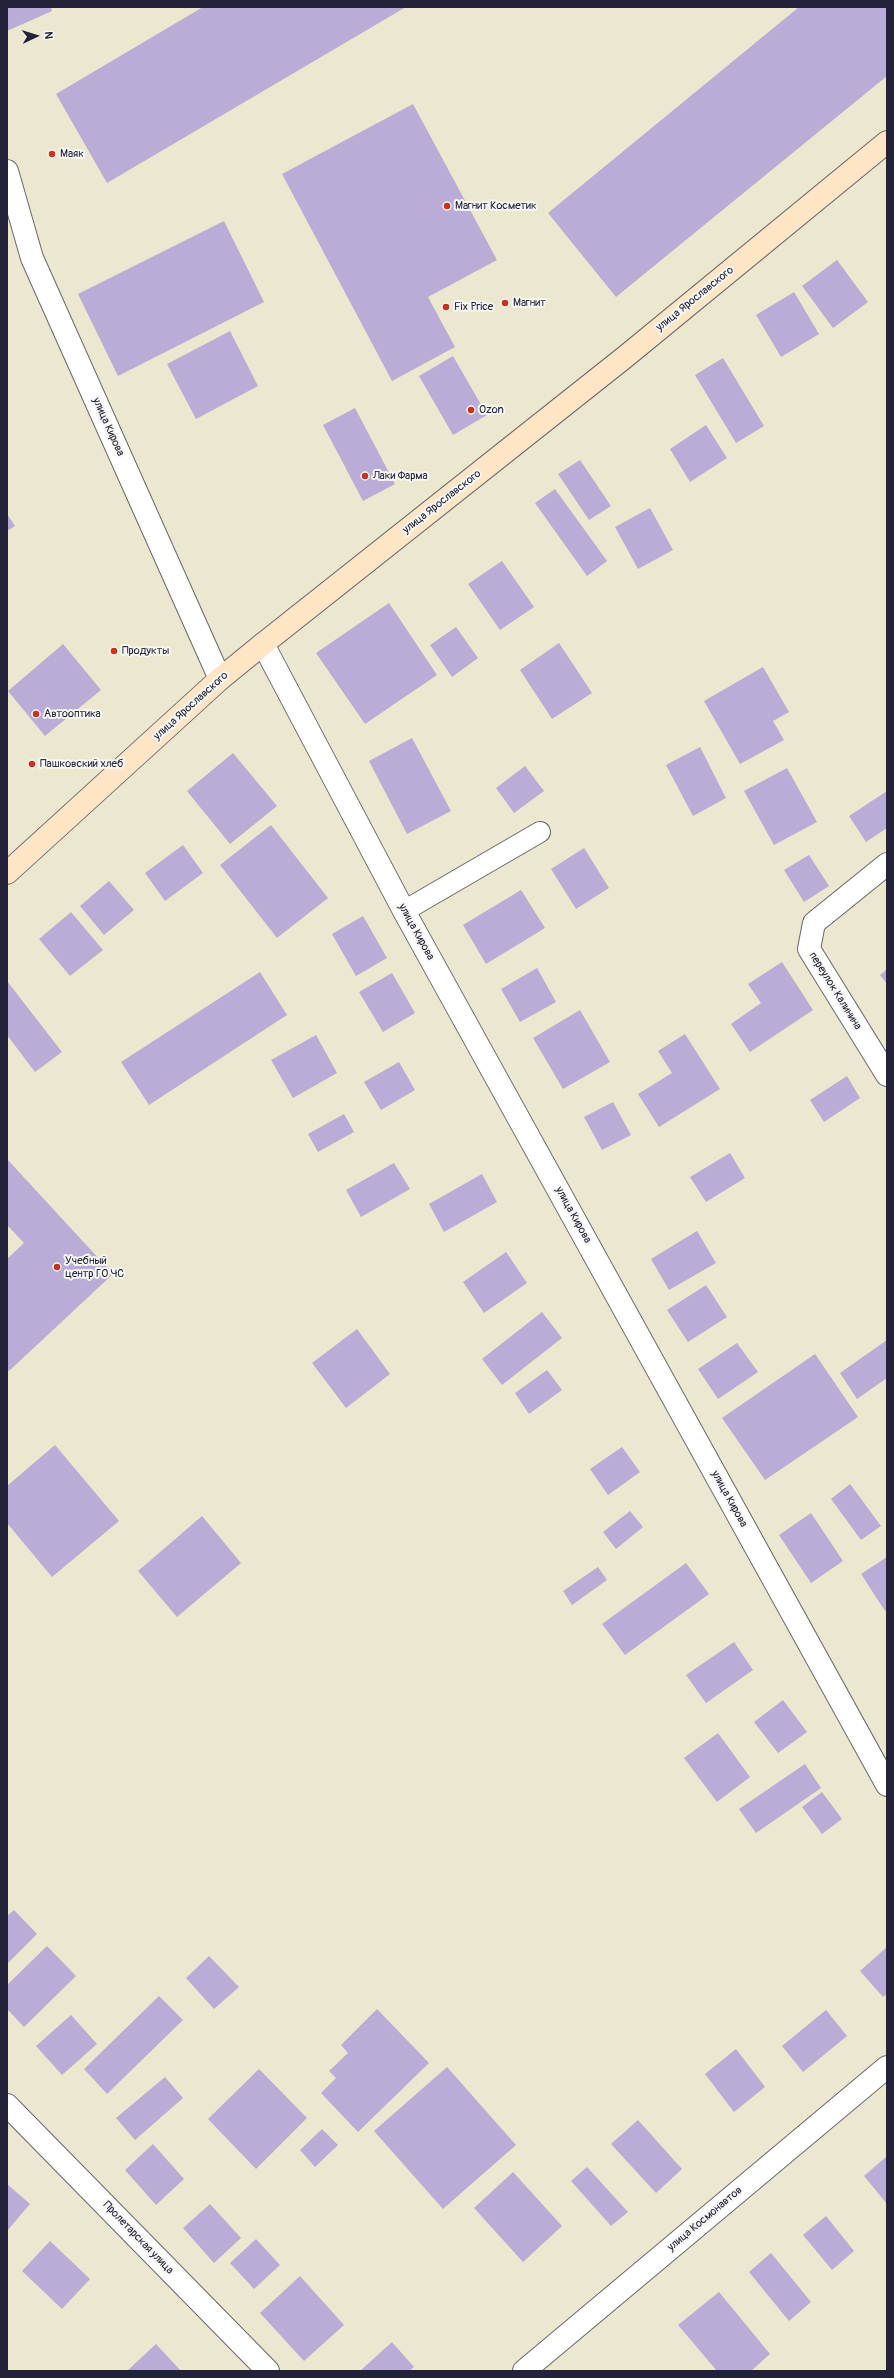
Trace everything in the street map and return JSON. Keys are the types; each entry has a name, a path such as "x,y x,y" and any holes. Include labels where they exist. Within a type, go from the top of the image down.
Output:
{"street":[{"name":"улица Ярославского","path":"7,873 220,680 263,644 625,357 887,142"},
{"name":"улица Кирова","path":"7,171 32,258 220,680"},
{"name":"улица Кирова","path":"263,644 404,911 887,1785"},
{"name":"переулок Калинина","path":"887,864 814,923 809,949 887,1075"},
{"name":"улица Космонавтов","path":"524,2371 887,2067"},
{"name":"Пролетарская улица","path":"7,2105 268,2371"}],"lane":[{"path":"404,911 540,832"}],"building":[{"path":"7,7 51,7 52,11 7,31"},
{"path":"203,7 406,7 107,183 56,94"},
{"path":"799,7 887,7 887,76 616,297 548,213"},
{"path":"413,104 497,260 428,297 455,347 392,381 282,174"},
{"path":"224,221 264,302 118,376 78,294"},
{"path":"837,260 868,302 833,328 802,286"},
{"path":"794,292 819,334 781,357 756,315"},
{"path":"230,331 258,386 196,419 167,364"},
{"path":"453,356 487,415 453,435 419,376"},
{"path":"723,358 764,426 736,443 695,375"},
{"path":"355,408 395,484 363,501 323,425"},
{"path":"706,425 727,458 690,482 670,449"},
{"path":"580,460 611,506 589,520 558,474"},
{"path":"555,489 607,561 587,576 535,503"},
{"path":"650,508 673,550 638,569 615,527"},
{"path":"7,514 15,526 7,531"},
{"path":"502,561 534,607 500,630 468,584"},
{"path":"389,603 437,675 365,724 316,653"},
{"path":"456,627 478,658 452,677 430,645"},
{"path":"559,643 592,693 552,719 520,670"},
{"path":"63,644 101,690 45,736 8,691"},
{"path":"763,667 789,712 773,721 784,740 740,764 704,701"},
{"path":"412,738 451,811 407,834 369,761"},
{"path":"700,747 726,798 693,816 666,765"},
{"path":"233,753 277,806 230,844 187,791"},
{"path":"525,766 544,791 514,813 496,788"},
{"path":"787,768 817,822 774,845 744,791"},
{"path":"887,791 887,828 866,842 849,816"},
{"path":"271,825 328,898 277,938 220,865"},
{"path":"183,845 203,873 165,901 145,873"},
{"path":"584,848 609,888 576,909 551,869"},
{"path":"809,855 829,886 804,902 784,870"},
{"path":"109,881 134,910 104,935 80,906"},
{"path":"521,890 545,928 486,964 463,925"},
{"path":"71,912 103,950 70,976 39,939"},
{"path":"363,916 387,958 356,976 332,934"},
{"path":"782,962 813,1010 750,1052 731,1024 761,1003 748,984"},
{"path":"537,968 556,1002 520,1022 501,989"},
{"path":"887,969 887,984 880,975"},
{"path":"260,972 287,1015 149,1105 121,1062"},
{"path":"392,973 415,1013 383,1032 359,992"},
{"path":"7,981 62,1052 35,1072 7,1035"},
{"path":"580,1010 610,1062 563,1089 533,1038"},
{"path":"685,1034 720,1089 659,1127 638,1094 672,1073 658,1051"},
{"path":"316,1035 337,1073 293,1098 271,1060"},
{"path":"399,1062 415,1090 381,1110 364,1082"},
{"path":"847,1076 860,1098 824,1122 810,1100"},
{"path":"613,1102 631,1135 602,1150 584,1117"},
{"path":"344,1114 354,1132 318,1152 308,1134"},
{"path":"730,1153 745,1178 706,1202 690,1177"},
{"name":"Учебный центр ГО ЧС","path":"7,1159 113,1274 9,1371 7,1369 7,1259 24,1243 7,1225"},
{"path":"394,1163 410,1189 361,1217 346,1190"},
{"path":"482,1174 497,1202 444,1232 429,1204"},
{"path":"697,1231 716,1263 669,1290 651,1259"},
{"path":"506,1252 527,1283 484,1313 463,1282"},
{"path":"706,1285 727,1317 688,1342 667,1310"},
{"path":"542,1312 562,1338 502,1385 482,1359"},
{"path":"357,1329 390,1374 346,1408 312,1363"},
{"path":"887,1340 887,1378 857,1399 840,1373"},
{"path":"737,1343 758,1372 718,1399 698,1369"},
{"path":"815,1354 858,1417 765,1480 722,1418"},
{"path":"547,1370 562,1390 529,1414 515,1393"},
{"path":"55,1445 119,1521 52,1577 7,1523 7,1486"},
{"path":"622,1447 640,1472 608,1495 590,1469"},
{"path":"850,1484 881,1526 861,1540 831,1499"},
{"path":"630,1511 643,1527 616,1549 603,1532"},
{"path":"811,1513 843,1561 811,1583 779,1535"},
{"path":"202,1516 241,1563 177,1617 138,1571"},
{"path":"887,1557 887,1610 885,1611 861,1574"},
{"path":"686,1563 709,1594 625,1655 602,1624"},
{"path":"598,1567 607,1580 572,1605 563,1591"},
{"path":"734,1642 753,1670 706,1703 686,1675"},
{"path":"783,1700 807,1732 778,1753 754,1722"},
{"path":"718,1733 750,1777 717,1802 684,1758"},
{"path":"805,1764 821,1788 756,1833 739,1809"},
{"path":"822,1792 842,1819 822,1834 802,1807"},
{"path":"14,1910 37,1934 7,1964 7,1916"},
{"path":"47,1946 76,1976 24,2027 7,2009 7,1985"},
{"path":"887,1947 887,1994 883,1997 860,1971"},
{"path":"209,1956 239,1987 214,2009 186,1978"},
{"path":"159,1996 183,2020 107,2094 84,2069"},
{"path":"377,2009 429,2063 358,2132 321,2093 336,2078 329,2071 348,2053 341,2045"},
{"path":"826,2010 847,2036 803,2072 782,2046"},
{"path":"71,2015 97,2044 62,2075 36,2046"},
{"path":"736,2049 765,2087 734,2112 705,2074"},
{"path":"447,2067 516,2145 443,2209 374,2131"},
{"path":"259,2069 307,2118 256,2169 208,2119"},
{"path":"165,2077 183,2098 135,2140 116,2118"},
{"path":"638,2120 682,2169 656,2193 611,2144"},
{"path":"322,2129 338,2145 315,2167 300,2150"},
{"path":"153,2144 184,2179 156,2205 125,2170"},
{"path":"887,2156 887,2204 864,2176"},
{"path":"587,2167 628,2212 611,2226 571,2181"},
{"path":"513,2172 562,2226 523,2262 474,2208"},
{"path":"7,2184 30,2204 7,2231"},
{"path":"210,2204 241,2238 214,2263 183,2228"},
{"path":"826,2216 854,2251 832,2270 803,2235"},
{"path":"256,2239 280,2265 254,2289 230,2263"},
{"path":"50,2241 90,2279 62,2309 22,2271"},
{"path":"771,2253 811,2302 789,2321 749,2272"},
{"path":"300,2276 344,2325 304,2361 260,2313"},
{"path":"719,2292 770,2354 751,2371 717,2371 678,2325"},
{"path":"392,2342 414,2367 409,2371 360,2371"},
{"path":"156,2344 181,2371 127,2371"}],"place":[{"name":"Маяк","path":"52,154"},
{"name":"Магнит Косметик","path":"447,206"},
{"name":"Магнит","path":"505,303"},
{"name":"Fix Price","path":"446,307"},
{"name":"Ozon","path":"471,410"},
{"name":"Лаки Фарма","path":"365,476"},
{"name":"Продукты","path":"114,651"},
{"name":"Автооптика","path":"36,714"},
{"name":"Пашковский хлеб","path":"32,764"},
{"name":"Учебный центр ГО ЧС","path":"57,1267"}]}
